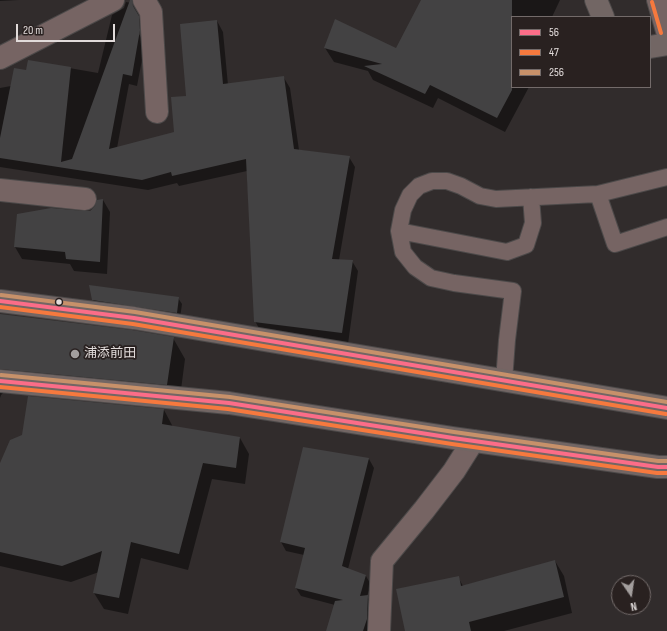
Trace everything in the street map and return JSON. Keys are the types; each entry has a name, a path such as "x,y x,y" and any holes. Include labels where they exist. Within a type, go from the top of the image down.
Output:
{"main road":[{"path":"596,0 603,16"},
{"path":"651,47 667,44"},
{"path":"0,301 134,318 667,408"},
{"path":"0,381 229,403 473,441 667,467"}],"street":[{"path":"0,58 113,0"},
{"path":"144,0 151,12 158,112"},
{"path":"658,0 667,31"},
{"path":"0,190 85,199"},
{"path":"379,631 382,561 454,471 473,441"}],"lane":[{"path":"504,381 506,340 513,291 454,283 431,278 415,267 403,252 399,231 403,210 410,195 419,186 432,181 446,181 461,186 480,196 496,199 598,194 667,177"},
{"path":"598,194 615,244 667,227"},
{"path":"399,231 507,252 526,245 533,223 531,197"}],"building":[{"path":"130,0 132,0 133,6 139,16 140,30 132,76 123,74 109,149 174,132 171,97 186,96 180,24 217,20 223,84 284,76 294,149 350,156 332,259 353,260 342,333 254,322 246,159 172,176 171,172 142,180 0,158 0,138 14,68 26,70 28,60 71,67 61,162 72,159"},
{"path":"421,0 512,0 512,90 497,118 430,85 425,94 364,66 382,64 324,48 335,19 396,48"},
{"path":"103,199 100,262 66,259 65,252 14,247 17,214 51,208 90,211 95,206 97,200"},
{"path":"89,285 179,297 177,313 92,300"},
{"path":"0,314 132,330 174,337 167,385 0,369"},
{"path":"28,396 164,409 162,424 240,437 236,468 203,463 179,554 131,542 119,598 93,593 102,551 62,566 0,552 0,463 10,440 22,435"},
{"path":"303,447 369,458 342,566 366,575 360,596 368,595 367,619 363,631 326,631 335,601 343,600 295,588 305,548 280,542"},
{"path":"555,560 564,597 469,622 471,631 405,631 396,589 459,576 461,586"}],"transit line":[{"name":"47","path":"652,2 661,33"},
{"name":"256","path":"1,295 135,312 667,402"},
{"name":"56","path":"0,301 134,318 667,408"},
{"name":"47","path":"0,307 133,324 666,414"},
{"name":"256","path":"1,375 230,397 454,432 658,461 667,461"},
{"name":"56","path":"0,381 229,403 453,438 658,467 667,467"},
{"name":"47","path":"0,387 228,409 452,444 657,473 667,473"}],"place":[{"name":"浦添前田","path":"75,354"}]}
